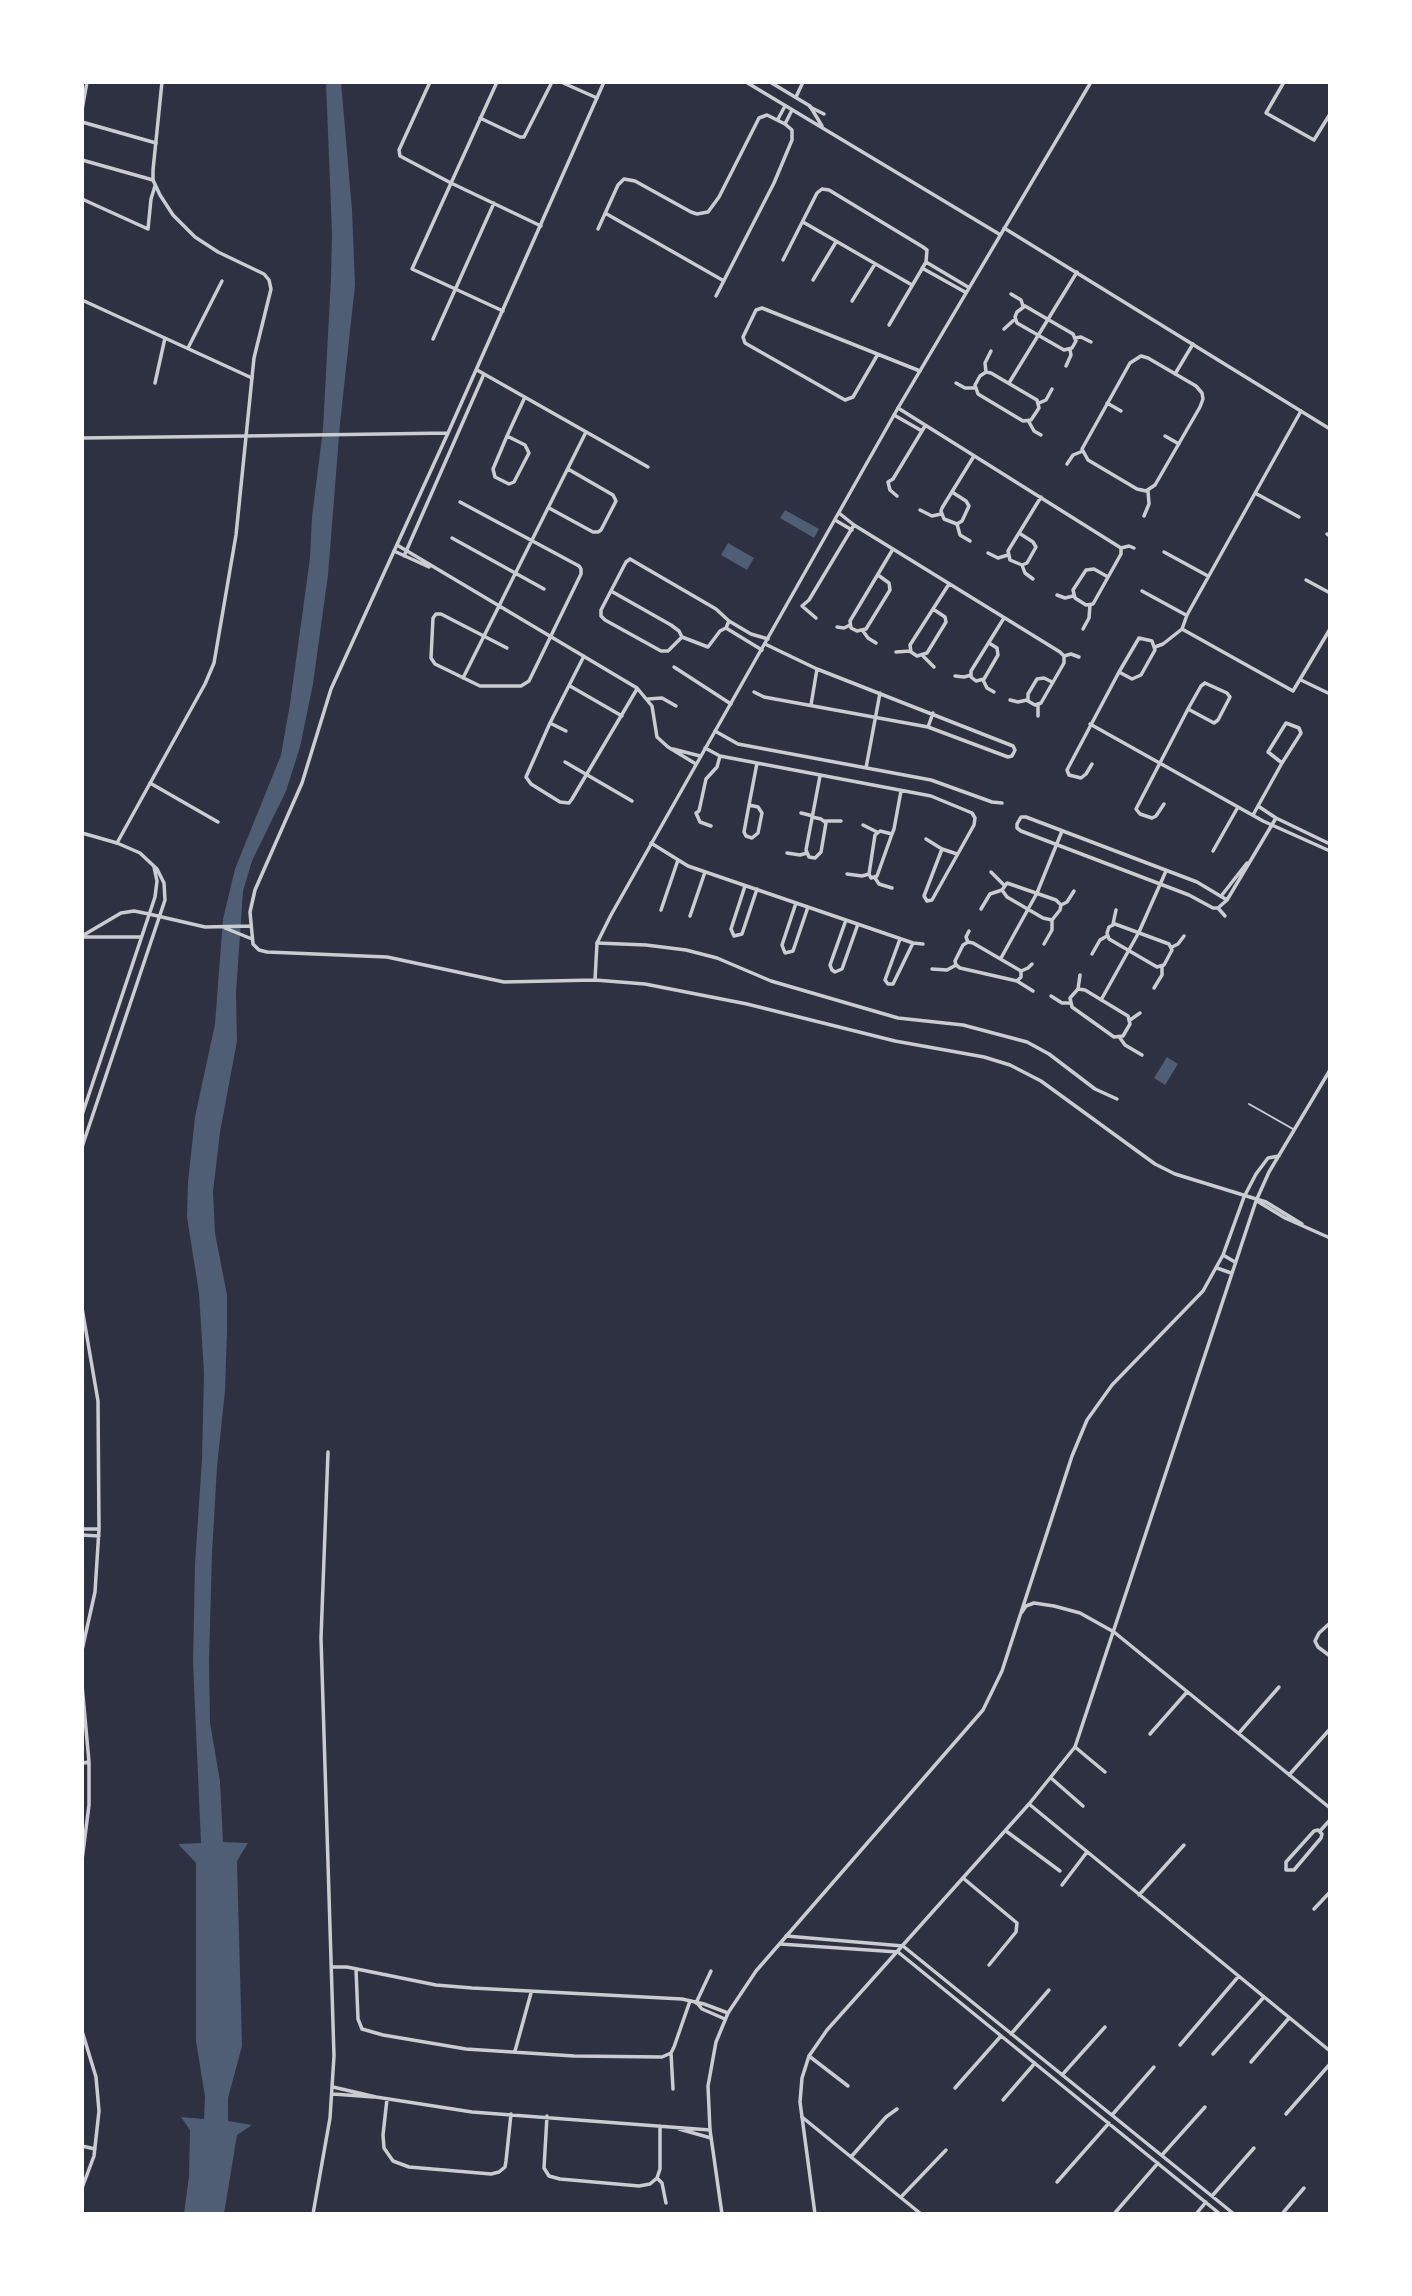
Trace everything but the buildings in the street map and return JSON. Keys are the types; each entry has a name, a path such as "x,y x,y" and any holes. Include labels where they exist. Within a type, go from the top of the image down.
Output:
{"street":[{"path":"82,110 87,82"},
{"path":"117,843 214,663 236,535 257,341 270,293 269,280 261,272 218,252 195,237 173,215 155,186 153,180 162,82"},
{"path":"430,82 399,154 451,183 541,226"},
{"path":"497,82 412,269 503,311"},
{"path":"480,118 523,137 552,82"},
{"path":"561,82 597,98"},
{"path":"604,82 326,702 302,783 255,890 250,912 255,948 267,952 372,955 504,982 595,980 645,984 747,1004 863,1034 984,1057 1010,1065 1041,1081 1155,1164 1175,1174 1271,1205 1330,1238"},
{"path":"747,82 999,234"},
{"path":"758,82 761,92"},
{"path":"770,82 824,114"},
{"path":"796,97 803,82"},
{"path":"1284,82 1266,113 1314,140 1330,114"},
{"path":"595,980 597,943 651,843 965,292 1090,83"},
{"path":"778,120 785,106"},
{"path":"810,106 823,128"},
{"path":"785,124 792,110"},
{"path":"804,117 810,118 814,113"},
{"path":"598,229 618,185 624,179 635,181 691,212 708,212 719,197 759,118 766,115 778,120 792,131 792,140 774,183 716,296"},
{"path":"82,122 156,142"},
{"path":"82,160 153,180"},
{"path":"82,199 148,229 155,186"},
{"path":"783,260 817,193 822,189 829,190 927,250 926,262 889,325"},
{"path":"433,339 494,204"},
{"path":"605,213 724,281"},
{"path":"803,222 912,285"},
{"path":"1003,228 1077,271 1330,429"},
{"path":"813,280 836,242"},
{"path":"926,262 968,287"},
{"path":"852,301 874,264"},
{"path":"922,268 965,292"},
{"path":"1009,383 1077,271"},
{"path":"188,348 222,281"},
{"path":"1011,294 1021,300 1023,306"},
{"path":"82,300 252,378"},
{"path":"1023,306 1030,307 1048,318 1075,338 1091,342"},
{"path":"1004,329 1015,319 1023,306"},
{"path":"878,355 853,397 844,400 743,340 759,308 920,371"},
{"path":"1015,319 1064,350 1070,350"},
{"path":"155,383 165,338"},
{"path":"1066,366 1075,338"},
{"path":"1175,374 1193,344"},
{"path":"986,372 985,365 991,351"},
{"path":"1136,357 1146,357 1199,388 1203,398 1155,485 1148,491 1137,489 1088,460 1083,452 1084,442 1136,357"},
{"path":"477,370 648,467"},
{"path":"986,372 1009,383 1039,403"},
{"path":"975,388 986,372"},
{"path":"404,556 484,374"},
{"path":"956,383 965,388 975,388"},
{"path":"975,388 980,395 1029,422"},
{"path":"1039,403 1046,400 1052,390"},
{"path":"507,436 525,445 529,453 511,484 495,477 493,469 507,436 525,397"},
{"path":"1029,422 1038,410 1039,403"},
{"path":"1107,403 1121,411"},
{"path":"898,408 923,428"},
{"path":"1155,646 1163,644 1182,629 1208,576 1301,411"},
{"path":"894,415 974,456 1121,548 1134,548"},
{"path":"1029,422 1032,429 1041,436"},
{"path":"897,496 890,490 888,482 893,479 923,428"},
{"path":"463,678 586,432"},
{"path":"82,438 448,433"},
{"path":"1165,436 1179,444"},
{"path":"1067,464 1073,455 1083,452"},
{"path":"952,492 967,501 969,506 962,522 957,524 944,519 942,508 974,456"},
{"path":"549,508 593,531 601,530 616,498 568,469"},
{"path":"1144,516 1149,504 1148,491"},
{"path":"1255,493 1299,517"},
{"path":"1019,533 1036,547 1027,563 1022,565 1010,560 1009,550 1019,533 1041,497"},
{"path":"460,502 581,569 581,574 526,684 480,686 435,664 431,658 432,624 436,614 441,614 507,648"},
{"path":"920,510 932,516 941,514"},
{"path":"839,513 853,527"},
{"path":"835,520 894,549 1060,652 1064,656 1064,663 1038,705 1038,716"},
{"path":"957,524 960,535 970,541"},
{"path":"816,618 802,606 809,600 853,527"},
{"path":"452,538 544,589"},
{"path":"397,545 637,688 652,706 657,737 696,764"},
{"path":"1083,629 1089,618 1090,605 1121,554 1121,548"},
{"path":"850,625 851,618 894,549"},
{"path":"394,551 435,569"},
{"path":"1164,552 1208,576"},
{"path":"988,553 998,558 1008,555"},
{"path":"682,637 671,649 660,651 601,616 601,610 626,562 633,559 716,609 729,621 751,634 768,639"},
{"path":"1022,565 1024,573 1033,579"},
{"path":"1073,596 1074,588 1088,569 1094,569 1108,577"},
{"path":"863,631 891,588 889,583 878,575"},
{"path":"1306,580 1330,593"},
{"path":"910,651 912,642 949,584"},
{"path":"611,591 671,625 682,637 708,647 729,621"},
{"path":"1142,591 1187,615"},
{"path":"1057,595 1064,598 1073,596"},
{"path":"1073,596 1090,605"},
{"path":"922,656 946,622 945,617 933,609"},
{"path":"955,676 971,675 1004,618"},
{"path":"837,627 850,625"},
{"path":"850,625 857,631 863,631"},
{"path":"726,628 762,650"},
{"path":"1182,629 1291,690 1295,689 1301,680 1330,629"},
{"path":"863,631 876,643"},
{"path":"1091,764 1081,778 1067,772 1067,766 1119,672 1138,639 1152,641 1154,652 1138,678 1132,679 1119,672"},
{"path":"1324,639 1330,642"},
{"path":"971,675 976,681 982,680 999,652 989,643"},
{"path":"754,692 764,697 928,727 1008,757 1012,756 1015,750 1013,746 817,669 765,644"},
{"path":"896,652 910,651 922,656 934,667"},
{"path":"1064,656 1072,654 1080,657"},
{"path":"584,656 528,771 527,781 560,802 569,803 637,688"},
{"path":"674,667 731,704"},
{"path":"811,705 817,669"},
{"path":"1027,700 1037,679 1044,678 1052,682"},
{"path":"982,680 987,688 994,692"},
{"path":"1301,680 1330,694"},
{"path":"1164,804 1152,818 1140,814 1136,809 1159,762 1188,709 1201,686 1205,683 1229,696 1229,702 1214,723 1188,709"},
{"path":"570,687 622,716"},
{"path":"866,768 880,693"},
{"path":"648,699 662,698 676,706"},
{"path":"1010,700 1027,700"},
{"path":"1027,700 1030,704 1038,705"},
{"path":"928,727 933,713"},
{"path":"1253,815 1301,733 1300,729 1288,722 1284,724 1268,752 1282,763"},
{"path":"550,723 566,731"},
{"path":"1090,724 1270,825 1330,851"},
{"path":"715,731 737,744 931,780 992,802 1002,803"},
{"path":"668,747 701,756"},
{"path":"705,748 720,755 757,763 931,796 970,812 975,816 974,825 932,900 927,901 924,896 942,849"},
{"path":"710,826 700,822 696,813 699,811 706,779 717,767 720,755"},
{"path":"565,762 632,801"},
{"path":"749,805 760,808 762,813 758,834 752,838 744,832 749,805 757,763"},
{"path":"807,853 820,775"},
{"path":"150,783 218,822"},
{"path":"875,878 892,834 901,790"},
{"path":"1258,806 1276,818 1330,844"},
{"path":"1213,851 1238,807"},
{"path":"800,813 825,821 841,821"},
{"path":"1225,916 1219,908 1019,830 1017,824 1024,816 1166,871 1222,895 1227,900"},
{"path":"1222,895 1236,879 1276,818"},
{"path":"807,853 813,858 820,854 825,821"},
{"path":"863,825 877,832 892,834"},
{"path":"1001,958 1037,893 1062,831"},
{"path":"869,874 877,832"},
{"path":"82,833 135,850 154,865 162,876 165,890 160,916 82,1147"},
{"path":"1310,843 1314,836"},
{"path":"926,839 957,854"},
{"path":"651,843 678,860 705,872 900,939 923,944"},
{"path":"787,853 807,853"},
{"path":"661,910 678,860"},
{"path":"82,1115 149,914 157,886 154,865"},
{"path":"1101,1000 1139,932 1166,871"},
{"path":"690,916 705,872"},
{"path":"991,872 1003,887 1005,896 1046,920 1057,917 1060,905"},
{"path":"847,874 869,874"},
{"path":"869,874 879,884 892,888"},
{"path":"1219,908 1227,900 1236,879"},
{"path":"981,909 990,894 1009,883 1056,900 1060,905"},
{"path":"745,885 731,929 734,936 742,934 757,889"},
{"path":"1060,905 1067,902 1074,891"},
{"path":"796,903 782,945 785,953 793,951 808,907"},
{"path":"82,936 121,913 134,911 221,928 252,939"},
{"path":"1092,954 1100,940 1107,936 1116,911"},
{"path":"846,920 830,964 835,972 842,969 858,924"},
{"path":"1044,944 1052,930 1052,920"},
{"path":"1113,924 1139,932 1171,947 1178,944 1184,936"},
{"path":"221,928 251,926"},
{"path":"969,931 966,937 968,942 1021,971"},
{"path":"82,936 141,937"},
{"path":"1107,936 1129,951 1162,967"},
{"path":"900,939 886,980 888,984 892,984 913,943"},
{"path":"956,965 956,959 968,942"},
{"path":"597,943 694,951 771,981 898,1018 963,1025 1027,1042 1049,1054 1096,1089 1117,1100"},
{"path":"1154,988 1162,975 1162,967 1172,953 1171,947"},
{"path":"1021,971 1032,964"},
{"path":"932,969 947,970 956,965"},
{"path":"956,965 1017,981 1033,991"},
{"path":"1017,981 1021,977 1021,971"},
{"path":"1070,1003 1071,996 1078,989 1080,975"},
{"path":"1078,989 1126,1015 1130,1020 1129,1027 1120,1038"},
{"path":"1051,996 1062,1003 1070,1003 1142,1055"},
{"path":"1130,1020 1140,1013"},
{"path":"815,2214 802,2117 801,2085 810,2056 822,2036 1029,1804 1075,1747 1256,1201 1279,1156 1330,1070"},
{"path":"722,2214 708,2102 710,2069 727,2013 745,1984 975,1721 997,1685 1072,1456 1092,1411 1112,1385 1197,1299 1217,1268 1244,1197 1264,1162 1273,1156 1279,1156"},
{"path":"1223,1255 1235,1262"},
{"path":"1217,1268 1231,1273"},
{"path":"82,1308 98,1401 99,1529 95,1592 82,1650"},
{"path":"313,2214 326,2147 334,2056 321,1638 328,1452"},
{"path":"82,1529 99,1529"},
{"path":"82,1535 99,1536"},
{"path":"1028,1586 1028,1597 1034,1603"},
{"path":"1020,1617 1026,1606 1034,1603 1080,1612 1114,1632 1330,1808"},
{"path":"1330,1623 1318,1633 1315,1641 1318,1647 1330,1656"},
{"path":"82,1685 89,1762 89,1805 82,1860"},
{"path":"1239,1733 1279,1687"},
{"path":"1150,1734 1186,1692"},
{"path":"1289,1775 1330,1729"},
{"path":"1075,1747 1105,1772"},
{"path":"82,1763 89,1762"},
{"path":"1051,1778 1083,1806"},
{"path":"1029,1804 1330,2051"},
{"path":"1321,1831 1314,1831 1286,1862 1286,1870 1294,1870 1321,1838 1321,1831 1330,1820"},
{"path":"1006,1830 1059,1871"},
{"path":"1139,1895 1184,1845"},
{"path":"1062,1885 1087,1852"},
{"path":"963,1878 1017,1923 1016,1932 989,1965"},
{"path":"1314,1909 1330,1892"},
{"path":"786,1936 904,1946 1234,2214"},
{"path":"779,1944 898,1952 1220,2214"},
{"path":"332,1966 436,1984 531,1993 690,2001 727,2013"},
{"path":"356,1969 358,2019 362,2029 437,2045 632,2057 662,2057 671,2053"},
{"path":"697,2003 710,1971"},
{"path":"1180,2045 1238,1977"},
{"path":"1011,2034 1049,1990"},
{"path":"515,2051 531,1993"},
{"path":"1213,2054 1264,1997"},
{"path":"673,2089 671,2053 690,2001"},
{"path":"697,2003 702,2009 725,2019"},
{"path":"1251,2062 1289,2018"},
{"path":"1062,2075 1105,2027"},
{"path":"82,2031 93,2060 99,2093 95,2149 82,2189"},
{"path":"955,2088 1001,2036"},
{"path":"810,2056 848,2086"},
{"path":"1003,2100 1035,2063"},
{"path":"1042,2069 1047,2063"},
{"path":"1286,2113 1330,2064"},
{"path":"1112,2115 1154,2067"},
{"path":"333,2087 448,2109 710,2130"},
{"path":"332,2093 376,2097"},
{"path":"387,2099 383,2140 386,2152 393,2161 409,2167 491,2174 501,2171 506,2161 510,2114"},
{"path":"1162,2155 1205,2107"},
{"path":"851,2157 886,2117 897,2109"},
{"path":"547,2116 544,2165 547,2175 556,2179 643,2186 650,2184 657,2178 660,2169 660,2126"},
{"path":"802,2117 921,2214"},
{"path":"1057,2182 1109,2123"},
{"path":"677,2128 711,2138"},
{"path":"82,2146 95,2149"},
{"path":"1212,2196 1254,2148"},
{"path":"901,2197 946,2150"},
{"path":"1114,2214 1157,2163"},
{"path":"1183,2184 1188,2177"},
{"path":"657,2178 663,2185 666,2203"},
{"path":"1282,2214 1304,2188"},
{"path":"1196,2214 1206,2202"}],"lane":[{"path":"1249,1104 1294,1130"}],"water":[{"path":"326,82 341,82 352,210 355,285 328,575 313,684 300,747 286,791 252,861 243,891 236,993 237,1041 220,1132 213,1192 215,1233 227,1295 227,1331 212,1553 210,1723 220,1781 223,1842 248,1843 237,1861 242,2046 228,2098 228,2121 252,2125 237,2135 224,2214 184,2214 189,2176 190,2130 181,2117 204,2119 205,2097 196,2041 196,1863 178,1844 201,1843 193,1663 204,1373 199,1293 187,1217 188,1182 195,1117 215,1024 223,919 235,869 281,755 310,558 312,517 323,429 331,278 332,234"},
{"path":"785,510 819,529 814,538 780,518"},
{"path":"728,543 754,558 747,570 721,555"},
{"path":"1167,1057 1178,1064 1165,1085 1154,1078"}]}
